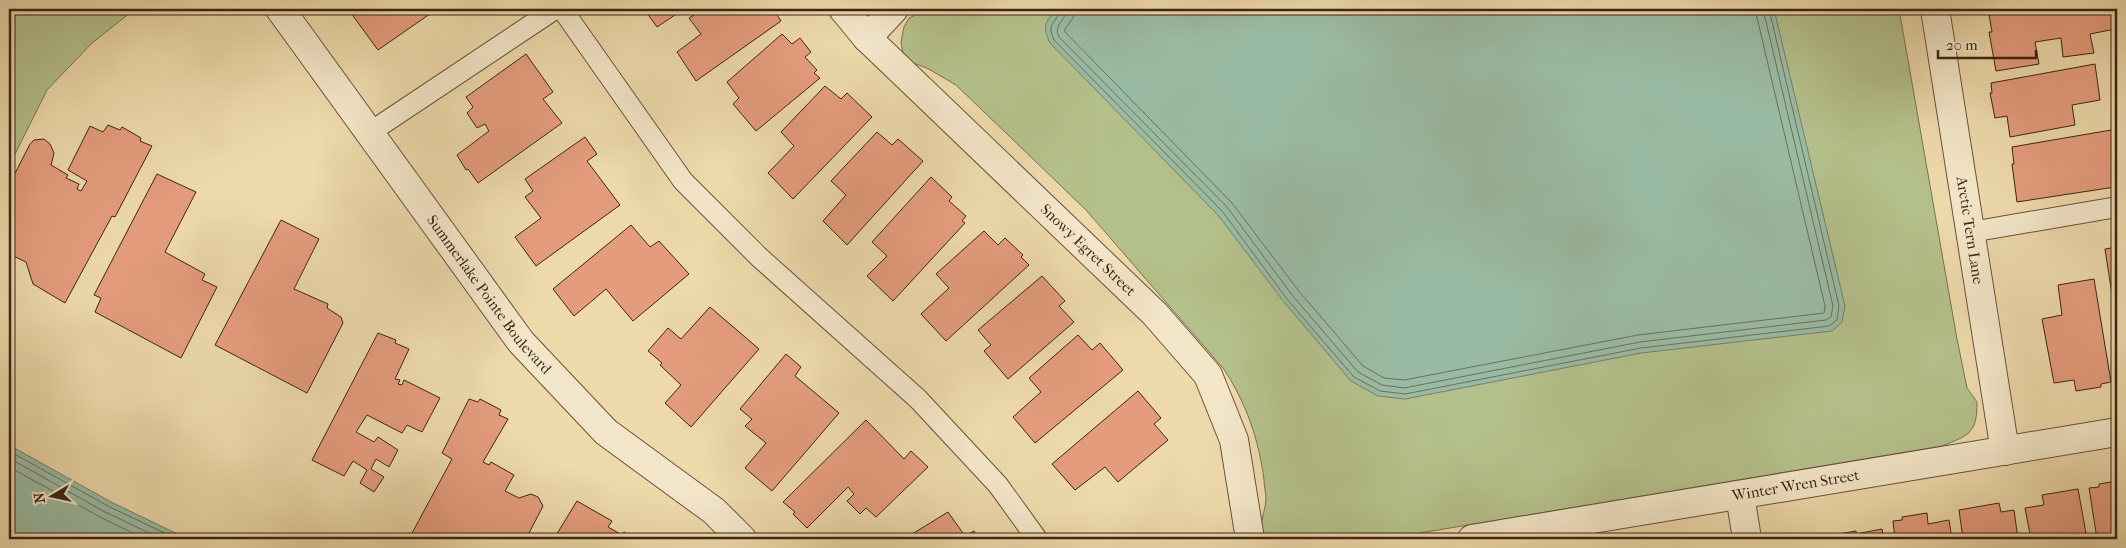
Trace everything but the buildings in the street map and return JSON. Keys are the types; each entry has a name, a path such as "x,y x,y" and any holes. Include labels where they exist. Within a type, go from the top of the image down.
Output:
{"street":[{"name":"Summerlake Pointe Boulevard","path":"280,9 521,342 606,432 714,510 742,539"},
{"name":"Snowy Egret Street","path":"843,9 867,38 1155,314 1208,375 1234,440 1250,539"},
{"path":"867,38 894,9"},
{"name":"Arctic Tern Lane","path":"1935,9 2005,451"},
{"name":"Winter Wren Street","path":"1472,539 2117,432"},
{"path":"1740,495 1747,539"}],"lane":[{"path":"369,133 555,9"},
{"path":"562,9 683,181 760,257 918,399 998,485 1037,539"},
{"path":"1971,232 2117,206"}],"shaded area":[{"path":"9,9 135,9 92,43 47,90 9,166"},
{"path":"928,9 1899,9 1957,339 1967,388 1977,402 1977,412 1973,427 1970,432 1959,439 1942,446 1384,539 1266,539 1262,537 1261,532 1266,499 1259,450 1245,408 1223,368 1086,210 956,85 927,68 913,63 903,53 901,42 904,27 909,18"}],"water":[{"path":"1057,9 1774,9 1845,306 1842,322 1832,331 1641,353 1405,399 1378,396 1351,381 1284,302 1218,215 1050,43 1046,32 1046,24"},
{"path":"9,445 111,502 188,539 9,539"}]}
